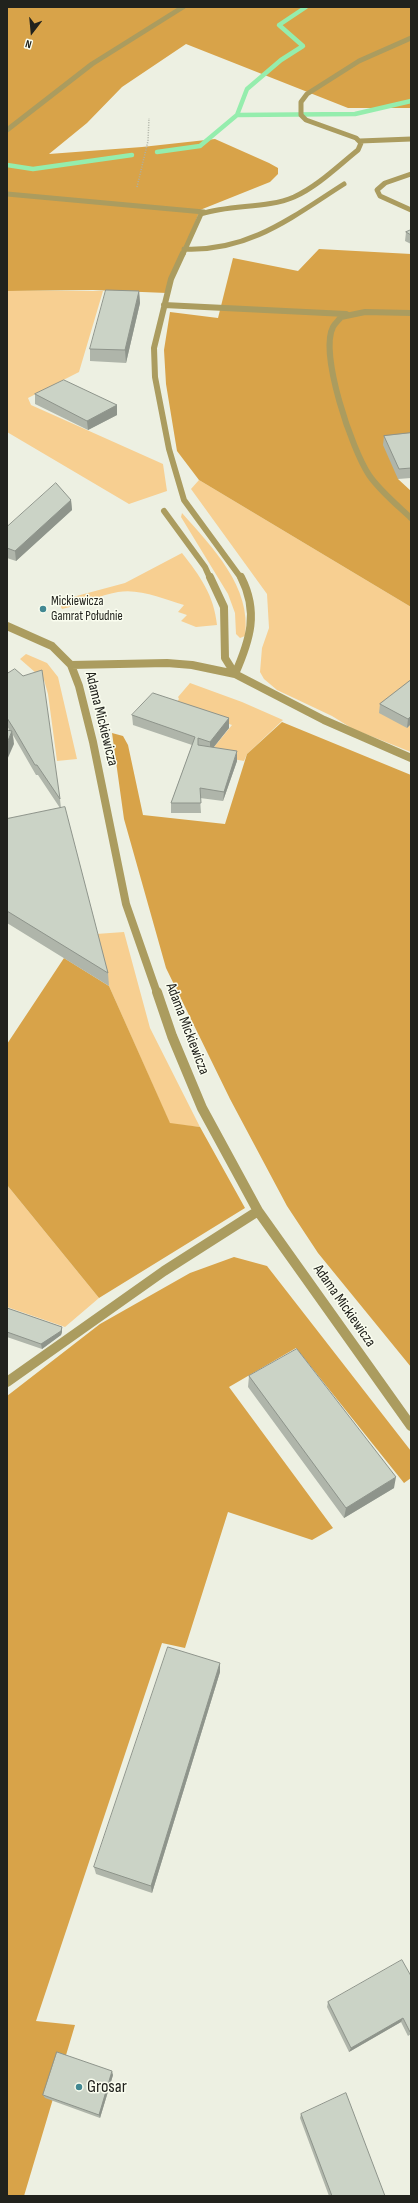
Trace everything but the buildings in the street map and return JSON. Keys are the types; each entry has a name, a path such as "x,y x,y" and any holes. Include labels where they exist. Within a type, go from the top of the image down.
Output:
{"street":[{"path":"7,130 77,73 132,36 183,7"},
{"path":"411,38 359,61 307,94 301,101 301,116 320,127 349,134 360,141 411,139"},
{"path":"7,194 204,212 218,208 273,202 294,197 311,187 358,150 361,147 360,141"},
{"path":"411,174 385,184 377,190 380,196 411,210"},
{"path":"184,249 207,251 246,242 344,184"},
{"path":"204,212 201,214 171,279 154,348 154,366 169,449 188,508 242,578 250,597 252,613 250,630 245,651 235,674"},
{"path":"164,305 348,314 411,313"},
{"path":"348,314 336,321 330,352 333,378 340,402 365,469 374,483 411,518"},
{"path":"164,511 205,567 224,607 226,632 225,658 235,674"},
{"name":"Adama Mickiewicza","path":"7,626 52,646 71,665 79,686 93,742 126,904 172,1036 202,1108 258,1211 411,1426"},
{"path":"71,665 167,663 192,665 235,674 324,720 411,758"},
{"path":"7,1382 164,1271 258,1211"}],"path":[{"path":"132,205 148,141 149,118"}],"shaded area":[{"path":"7,7 411,7 411,108 348,108 186,44 122,87 87,123 49,154 142,147 215,139 278,168 278,174 270,182 200,210 167,293 93,290 7,291"},
{"path":"319,249 411,254 411,443 398,479 411,491 411,607 199,480 177,451 166,384 164,350 170,312 218,318 233,258 298,271"},
{"path":"7,291 103,291 79,372 28,398 31,405 163,464 167,491 129,504 7,432"},
{"path":"199,480 411,607 411,688 407,728 411,724 411,752 353,729 332,716 277,690 264,679 260,672 262,648 269,628 267,594 191,489"},
{"path":"182,513 217,554 236,585 246,618 245,636 240,638 236,634 235,613 228,594 181,517"},
{"path":"182,553 205,586 213,604 217,625 196,627 181,621 187,615 178,612 184,605 143,593 126,591 118,592 62,609 58,601 125,583"},
{"path":"26,654 47,663 58,677 77,759 57,761 48,694 44,680 20,659"},
{"path":"190,683 242,702 283,720 247,754 244,761 211,755 210,752 232,725 181,707 173,707 179,699 178,697"},
{"path":"282,722 411,775 411,1367 318,1253 287,1206 230,1099 166,968 124,819 112,733 123,736 128,745 143,815 225,824 247,754"},
{"path":"124,932 150,1028 200,1127 170,1124 109,986 96,934"},
{"path":"64,958 109,986 170,1123 200,1127 245,1208 99,1298 7,1185 7,1044"},
{"path":"7,1185 99,1298 65,1327 7,1307"},
{"path":"234,1257 267,1266 411,1451 411,1478 404,1483 296,1348 229,1387 333,1528 312,1540 228,1512 185,1648 162,1643 36,2021 75,2025 24,2196 7,2196 7,1396 100,1324 190,1273"}],"waterway":[{"path":"237,115 247,89 281,60 303,46 279,25 306,7"},
{"path":"237,115 355,114 411,101"},
{"path":"157,152 200,146 237,115"},
{"path":"7,165 33,169 132,155"}],"place":[{"name":"Mickiewicza Gamrat Południe","path":"43,609"},
{"name":"Grosar","path":"79,2087"}]}
